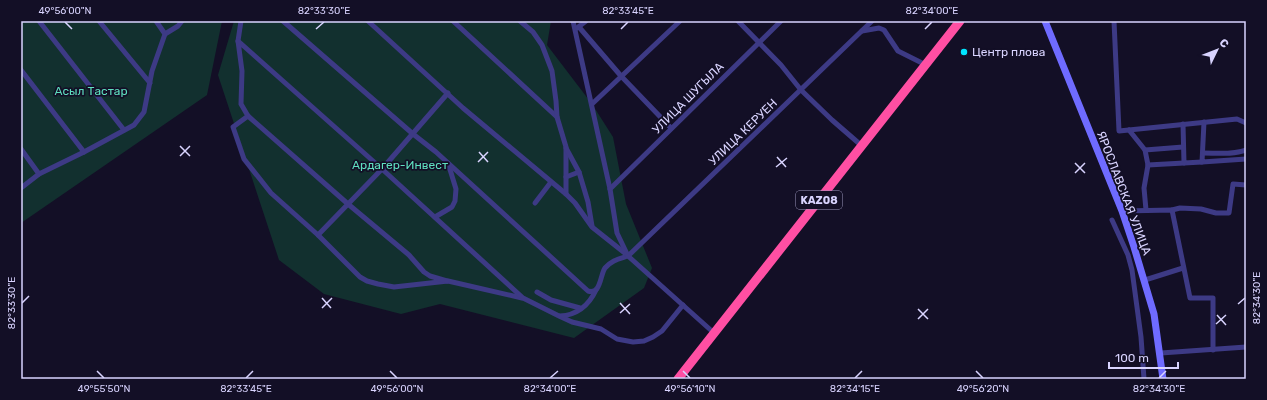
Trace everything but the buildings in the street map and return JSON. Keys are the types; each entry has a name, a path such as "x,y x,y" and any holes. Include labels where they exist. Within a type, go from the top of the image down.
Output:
{"highway":[{"name":"KAZ08","path":"678,379 960,21"}],"main road":[{"name":"ЯРОСЛАВСКАЯ УЛИЦА","path":"1045,21 1122,211 1154,314 1163,379"}],"street":[{"path":"39,21 124,130"},
{"path":"99,21 150,83"},
{"path":"156,21 165,34"},
{"path":"21,188 39,174 134,125 144,112 152,71 165,34 178,26 182,21"},
{"path":"241,21 238,41 242,71 241,104 248,116 348,204 409,255 424,272 430,276 523,298 572,322 601,329 617,339 633,342 644,341 662,331 683,305"},
{"path":"283,21 447,162 588,291 591,292 597,288"},
{"path":"368,21 501,140 566,194 575,203 592,227 628,256 714,333"},
{"path":"453,21 557,117"},
{"path":"520,21 533,32 542,45 552,71 557,117 566,147 579,172 588,202 592,227"},
{"path":"573,21 577,28 620,76 671,128"},
{"path":"577,28 586,21"},
{"path":"592,104 680,21"},
{"path":"738,21 781,65 801,90 862,146"},
{"name":"УЛИЦА ШУГЫЛА","path":"610,189 781,21"},
{"name":"УЛИЦА КЕРУЕН","path":"580,308 588,304 592,299 605,268 615,260 628,256 872,21"},
{"path":"1114,21 1119,131 1237,119 1246,123"},
{"path":"577,28 610,189 617,233 628,256"},
{"path":"861,31 879,28 884,30 898,51 926,65"},
{"path":"238,41 382,169 523,298"},
{"path":"21,70 84,152"},
{"path":"318,235 382,169 448,93"},
{"path":"248,116 234,127 244,159 271,193 318,235 360,277 367,281 394,286 447,281"},
{"path":"1202,162 1204,122"},
{"path":"1183,124 1184,163"},
{"path":"1128,130 1145,150 1148,165 1144,188 1146,210"},
{"path":"566,147 566,194"},
{"path":"1145,150 1183,147"},
{"path":"21,149 39,174"},
{"path":"1203,153 1241,152 1246,150"},
{"path":"1148,165 1246,159"},
{"path":"435,217 452,207 455,201 456,189 447,162"},
{"path":"566,177 579,172"},
{"path":"535,202 551,182"},
{"path":"1122,211 1172,210 1180,208 1201,209 1216,213 1229,213 1233,184 1246,185"},
{"path":"1172,210 1190,298 1213,298 1213,350"},
{"path":"1112,220 1128,255 1132,270 1141,336 1144,379"},
{"path":"1144,280 1183,268"},
{"path":"537,292 551,300 580,308"},
{"path":"559,316 572,314 580,308"},
{"path":"1160,353 1246,347"}],"green space":[{"name":"Асыл Тастар","path":"21,21 222,21 207,95 21,223"},
{"name":"Ардагер-Инвест","path":"234,21 551,21 547,45 592,104 613,137 626,204 652,268 644,288 574,338 440,304 401,314 324,294 279,260 218,75"}],"place":[{"name":"Центр плова","path":"964,52"}]}
